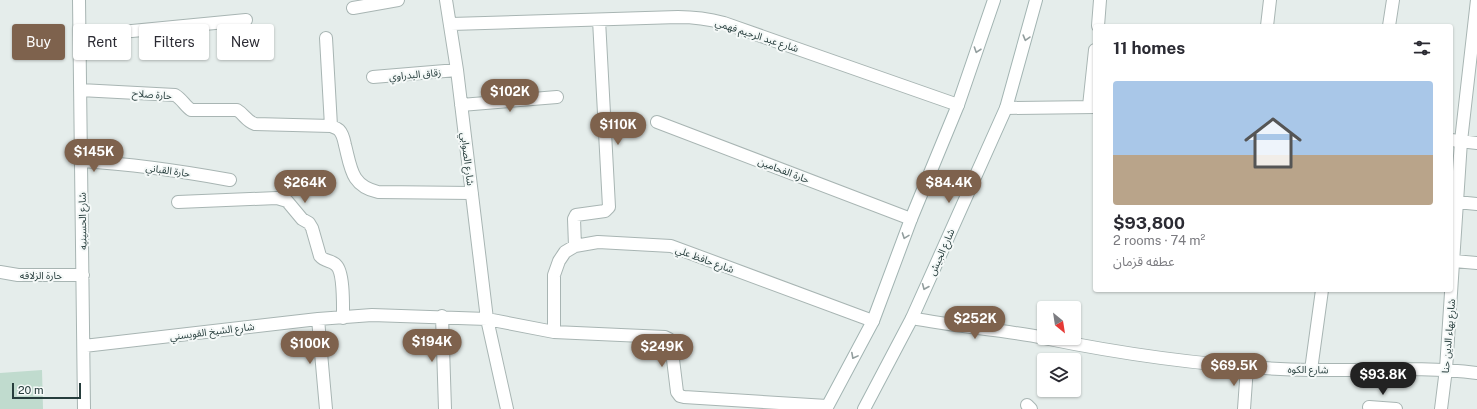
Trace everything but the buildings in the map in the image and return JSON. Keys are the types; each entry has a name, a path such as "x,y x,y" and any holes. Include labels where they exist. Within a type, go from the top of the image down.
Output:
{"street":[{"name":"شارع الحسينيه","path":"79,0 80,24"},
{"path":"353,8 398,0"},
{"name":"شارع الصوابي","path":"446,0 451,24 487,319"},
{"path":"827,408 873,321 911,219 958,105 994,0"},
{"name":"شارع الجيش","path":"866,408 912,318 1006,108 1036,0"},
{"path":"1098,24 1100,0"},
{"path":"1267,24 1270,0"},
{"path":"1389,24 1393,0"},
{"name":"شارع بهاء الدين حنا","path":"1453,274 1457,202 1456,141 1477,0"},
{"name":"شارع عبد الرحيم فهمي","path":"451,24 695,17 724,23 958,105"},
{"path":"131,31 246,20"},
{"path":"554,332 554,275 559,261 565,252 575,246 574,219 576,215 608,210 610,204 599,20"},
{"path":"326,38 331,126 339,130 343,138 352,173 358,183 367,190 378,192 472,193"},
{"name":"شارع الحسينيه","path":"80,60 84,409"},
{"name":"زقاق البدراوي","path":"374,78 456,70"},
{"path":"1006,108 1092,106 1093,87"},
{"name":"حارة صلاح","path":"80,90 175,95 182,100 186,107 191,110 237,110 242,113 245,119 255,124 331,126"},
{"path":"461,105 557,97"},
{"name":"حارة الفحامين","path":"657,122 911,219"},
{"path":"1456,141 1477,143"},
{"name":"حارة القباني","path":"82,161 131,164 230,180"},
{"path":"178,202 277,198 287,201 310,226 320,256 323,260 333,262 338,267 341,275 343,318"},
{"path":"1457,202 1477,204"},
{"name":"شارع حافظ علي","path":"575,246 598,242 671,246 873,321"},
{"path":"1454,261 1477,263"},
{"name":"حارة الزلاقه","path":"0,272 18,275 83,275"},
{"path":"1311,370 1322,292"},
{"name":"شارع بهاء الدين حنا","path":"1441,409 1446,369 1452,292"},
{"name":"شارع الشيخ القويسني","path":"84,346 318,319 372,315 442,316 487,319 554,332 665,337 669,339 671,343 677,392 680,396 827,408"},
{"path":"442,316 445,409"},
{"name":"شارع الكوه","path":"912,318 941,324 1016,332 1037,336"},
{"path":"318,319 326,409"},
{"path":"487,319 507,409"},
{"name":"شارع الكوه","path":"1079,345 1166,359 1247,367 1311,370 1446,369 1477,373"},
{"path":"1244,409 1247,367"},
{"path":"1369,407 1396,409"}],"green space":[{"path":"42,370 43,409 0,409 0,373"}]}
